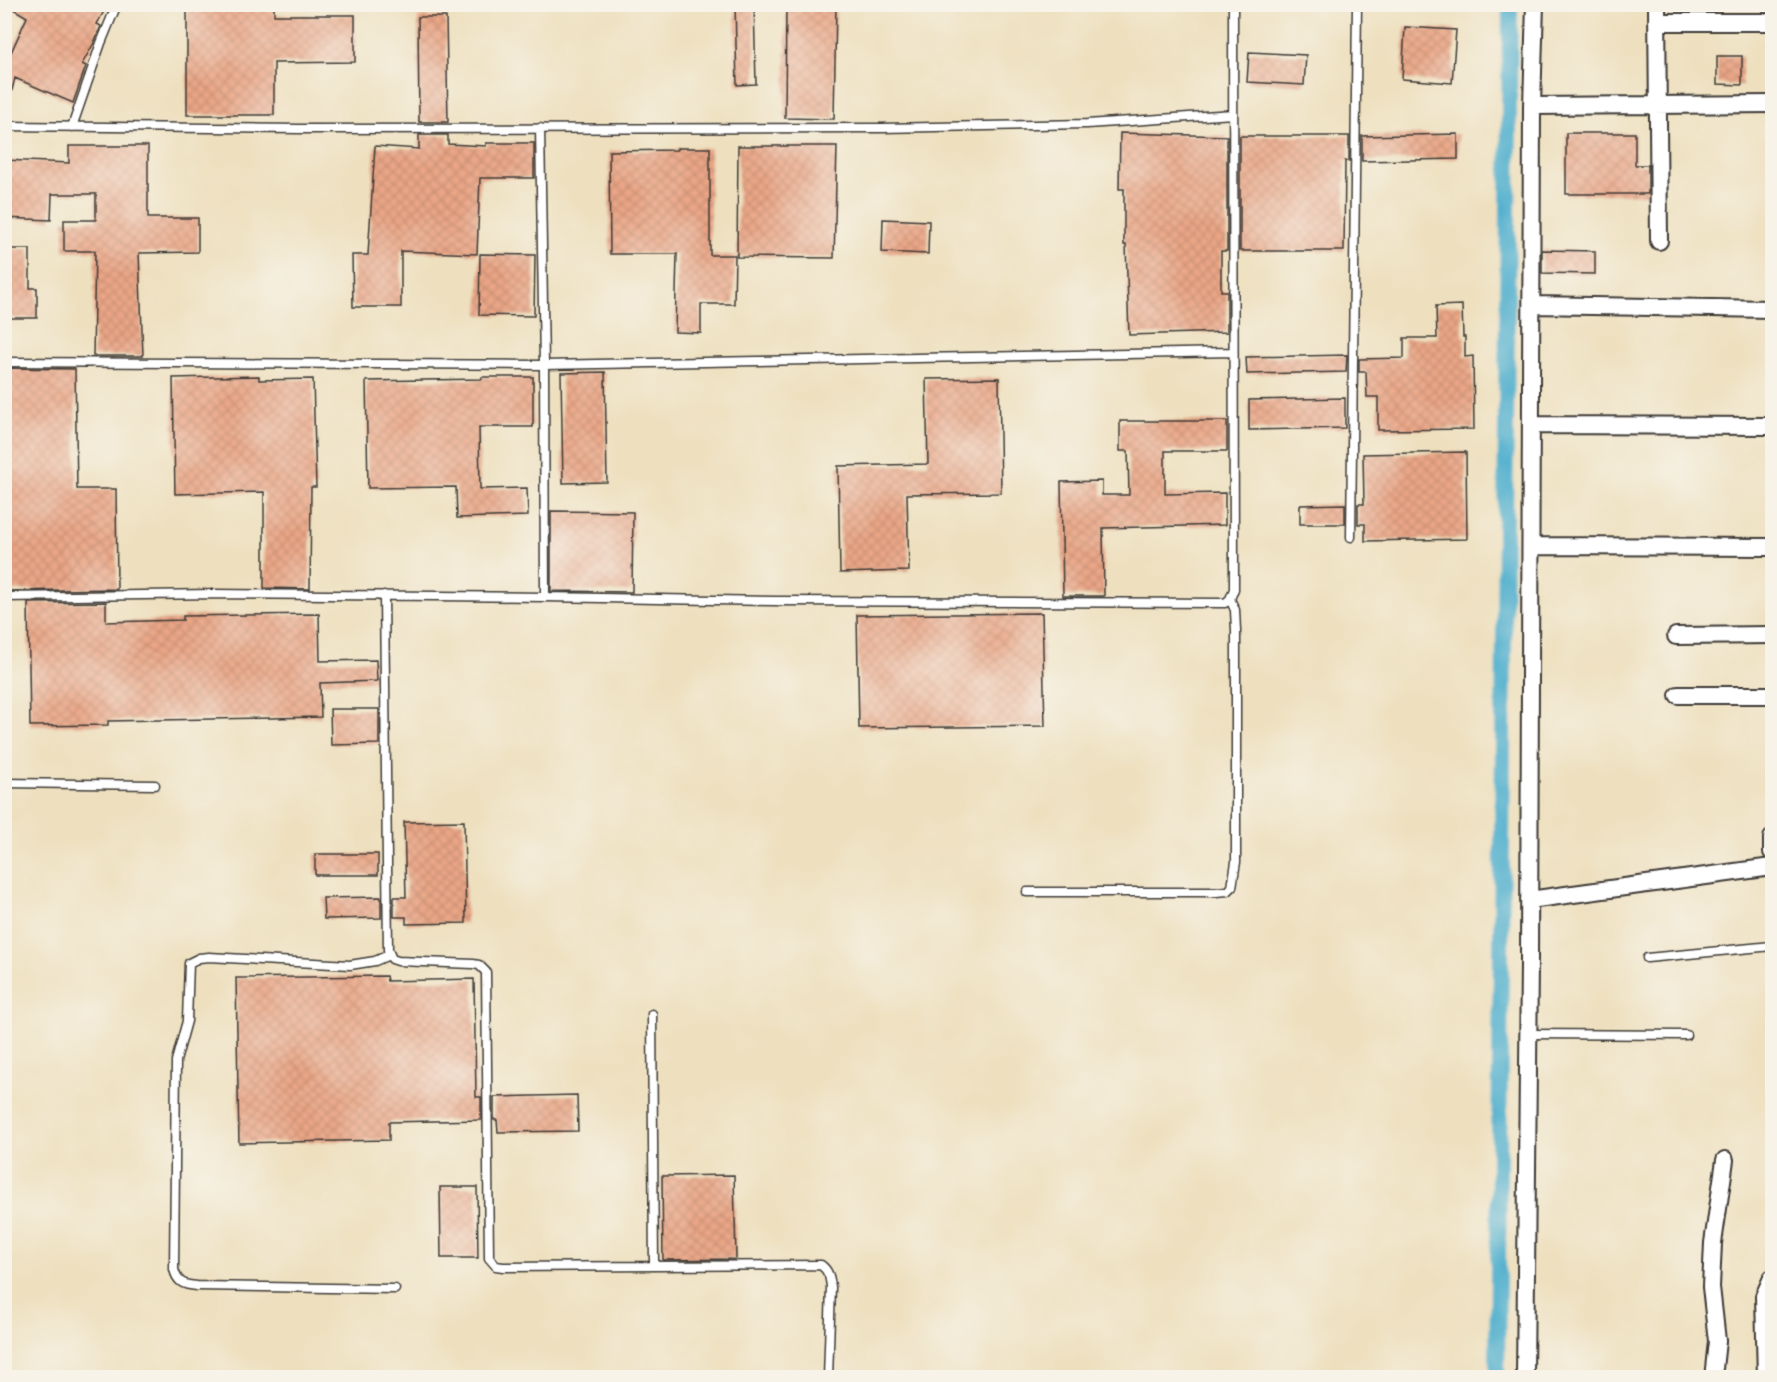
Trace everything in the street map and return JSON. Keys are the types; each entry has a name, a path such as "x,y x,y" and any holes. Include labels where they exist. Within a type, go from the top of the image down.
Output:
{"street":[{"path":"1525,1377 1534,4"},
{"path":"1657,4 1659,241"},
{"path":"1657,22 1773,22"},
{"path":"1532,106 1773,104"},
{"path":"1532,305 1773,309"},
{"path":"1531,425 1773,426"},
{"path":"1531,546 1773,547"},
{"path":"1676,636 1773,635"},
{"path":"1678,695 1773,695"},
{"path":"1773,838 1773,852"},
{"path":"1529,900 1773,867"},
{"path":"1713,1377 1716,1341 1711,1287 1712,1265 1725,1160"},
{"path":"1766,1377 1764,1296 1773,1278"}],"lane":[{"path":"72,127 117,4"},
{"path":"4,597 213,594 1218,605 1225,603 1230,599 1234,590 1233,4"},
{"path":"1352,537 1357,4"},
{"path":"4,126 882,128 1076,124 1233,114"},
{"path":"540,128 545,597"},
{"path":"4,362 544,365 1233,351"},
{"path":"384,595 389,955"},
{"path":"1027,892 1216,892 1228,891 1233,887 1236,862 1236,631 1235,610 1230,599"},
{"path":"4,783 155,785"},
{"path":"1647,958 1773,946"},
{"path":"389,955 398,961 479,965 486,972 488,1251 492,1262 503,1267 821,1265 830,1277 831,1287 828,1377"},
{"path":"389,955 375,961 350,964 209,957 199,957 189,963 187,1021 176,1061 174,1269 181,1283 197,1286 395,1288"},
{"path":"652,1014 654,1265"},
{"path":"1528,1034 1686,1035"}],"building":[{"path":"5,4 108,4 97,24 101,26 94,43 82,64 86,66 73,103 15,78 9,102 4,101 4,68 27,17"},
{"path":"187,4 274,4 274,15 355,15 355,62 274,63 274,115 187,115"},
{"path":"735,4 754,4 756,84 737,85"},
{"path":"786,4 836,4 834,119 785,118"},
{"path":"418,17 446,17 448,122 419,122"},
{"path":"1405,27 1456,30 1452,83 1402,79"},
{"path":"1249,52 1306,55 1304,85 1247,82"},
{"path":"1717,56 1742,56 1742,85 1717,84"},
{"path":"1120,133 1227,136 1227,251 1221,251 1221,291 1227,291 1227,332 1129,335 1126,245 1124,245 1124,189 1119,189"},
{"path":"1566,133 1635,133 1635,165 1648,165 1648,194 1566,194"},
{"path":"1458,134 1458,159 1362,161 1362,136"},
{"path":"419,135 448,135 448,144 486,146 486,143 534,143 534,178 480,178 477,254 401,251 401,307 353,307 352,255 368,255 375,146 419,149"},
{"path":"1240,136 1349,136 1349,161 1345,161 1344,251 1240,251"},
{"path":"69,146 148,146 148,218 198,218 198,252 139,253 143,356 93,356 95,251 64,251 64,220 96,220 96,194 52,194 51,220 4,218 4,160 69,163"},
{"path":"738,146 837,146 834,258 737,257"},
{"path":"677,148 710,148 710,255 735,255 734,304 701,304 701,333 675,332 677,254 610,254 609,151 677,150"},
{"path":"883,219 929,221 928,254 882,252"},
{"path":"4,249 30,249 30,288 37,288 37,318 4,318"},
{"path":"1542,250 1595,251 1595,274 1542,273"},
{"path":"480,254 535,255 534,316 479,315"},
{"path":"1462,305 1465,357 1473,356 1474,429 1378,430 1378,397 1367,397 1366,372 1359,372 1359,359 1404,358 1404,338 1437,338 1436,306"},
{"path":"1347,355 1346,372 1247,374 1246,357"},
{"path":"4,368 75,369 77,489 116,489 117,589 4,591"},
{"path":"605,372 607,482 563,483 561,373"},
{"path":"259,376 259,380 313,379 316,487 311,487 310,589 264,588 264,492 175,494 173,378"},
{"path":"482,377 533,377 533,427 479,427 480,489 527,488 528,516 457,518 456,487 368,488 366,381 482,379"},
{"path":"999,378 1001,493 907,494 909,571 840,573 838,466 928,464 926,379"},
{"path":"1345,398 1345,428 1249,430 1249,400"},
{"path":"1120,421 1227,421 1227,451 1165,451 1165,494 1225,493 1225,525 1103,528 1104,596 1063,596 1061,482 1102,481 1102,495 1129,495 1128,451 1120,451"},
{"path":"1466,452 1467,539 1365,541 1365,524 1358,524 1358,504 1364,504 1363,454"},
{"path":"1345,504 1345,524 1300,524 1300,505"},
{"path":"551,511 633,512 632,592 551,591"},
{"path":"106,602 106,622 183,620 183,616 319,614 320,661 376,660 377,681 320,683 321,717 108,721 108,725 30,726 28,603"},
{"path":"1042,613 1045,726 859,728 857,615"},
{"path":"330,709 379,709 379,744 331,745"},
{"path":"464,821 466,923 406,924 406,917 394,917 394,897 406,897 404,822"},
{"path":"315,854 378,854 378,875 315,875"},
{"path":"381,897 381,918 324,919 323,898"},
{"path":"386,976 387,981 474,979 476,1097 481,1097 481,1120 389,1122 389,1140 239,1143 236,978"},
{"path":"577,1095 578,1131 498,1132 497,1120 494,1120 494,1097"},
{"path":"734,1175 736,1259 663,1260 662,1176"},
{"path":"440,1187 477,1187 478,1258 441,1258"}],"waterway":[{"path":"1497,1378 1510,4"}]}
